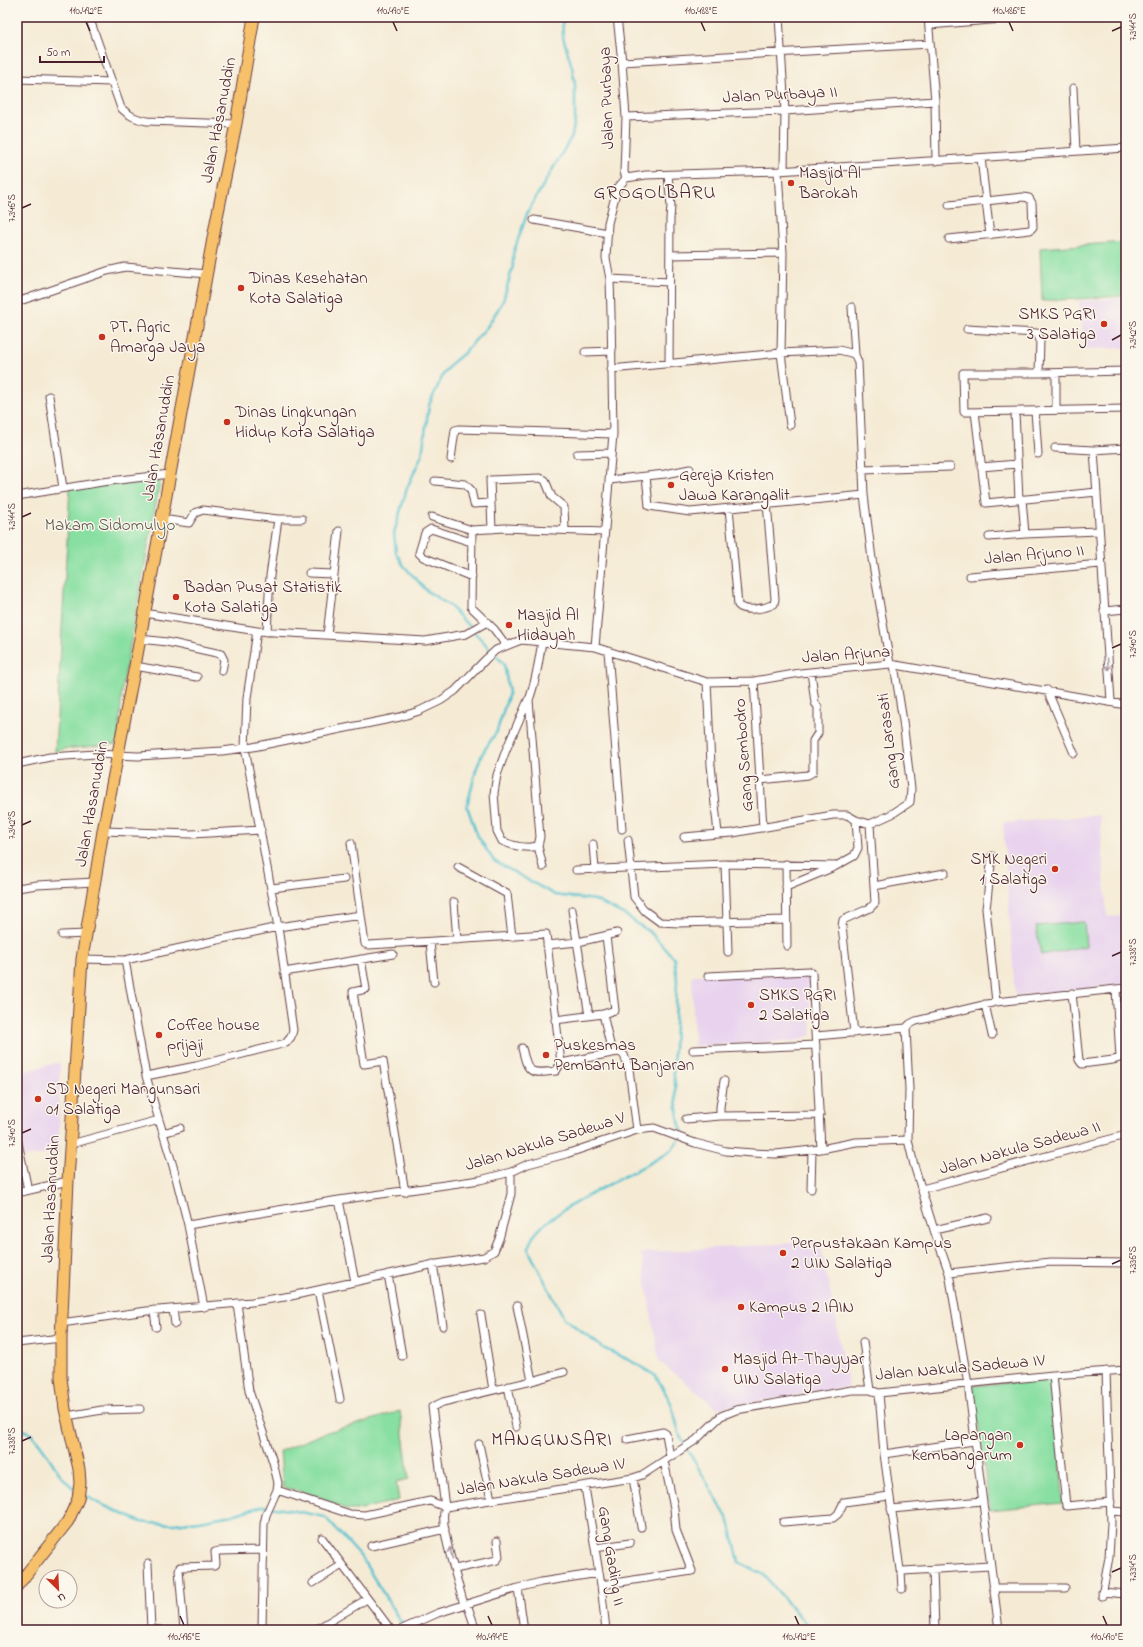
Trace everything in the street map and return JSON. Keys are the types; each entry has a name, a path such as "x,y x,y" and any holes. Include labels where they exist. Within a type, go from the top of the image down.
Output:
{"main road":[{"name":"Jalan Hasanuddin","path":"17,1586 68,1522 78,1499 80,1483 79,1468 67,1416 61,1378 61,1322 70,1144 82,959 103,831 236,124 254,17"}],"street":[{"path":"90,17 121,108 127,114 138,120 147,121 236,124"},
{"name":"Jalan Purbaya","path":"617,17 626,117 624,172 626,178"},
{"path":"779,17 785,111 781,171 783,253 781,353 790,425"},
{"path":"928,17 935,101 936,161"},
{"path":"929,25 1003,19"},
{"path":"622,62 930,44"},
{"path":"17,79 112,82"},
{"path":"1073,88 1076,151"},
{"name":"Jalan Purbaya II","path":"626,117 785,111 935,101"},
{"path":"595,647 613,434 610,279 606,258 608,224 617,189 626,178 646,175 781,171 1126,148"},
{"path":"981,158 990,235"},
{"path":"668,175 671,206 669,364"},
{"path":"949,205 1023,197 1029,198 1032,203 1034,227 1032,229 990,235 949,239"},
{"path":"534,220 608,233"},
{"path":"670,255 783,253"},
{"path":"17,302 107,271 125,267 207,274"},
{"path":"610,279 670,282"},
{"path":"852,306 855,355 858,362 864,495 872,559 892,665"},
{"path":"967,329 1037,333 1040,340 1039,373"},
{"path":"612,369 781,353 839,350 855,355"},
{"path":"586,352 612,352"},
{"path":"1126,371 963,373 964,412 1126,409"},
{"path":"1056,373 1056,410"},
{"path":"49,396 63,488"},
{"path":"1035,411 1038,454"},
{"path":"975,412 986,503 1097,492"},
{"path":"1015,412 1017,464 1025,534"},
{"path":"452,459 453,434 455,430 459,429 613,434"},
{"path":"1055,448 1094,450 1126,448"},
{"path":"1094,450 1100,564 1111,702"},
{"path":"577,454 612,453"},
{"path":"981,467 1017,464"},
{"path":"862,470 950,467"},
{"path":"610,480 665,474 690,469"},
{"path":"17,496 63,488 170,474"},
{"path":"646,476 649,506 690,512 767,503 864,495"},
{"path":"492,529 490,480 540,478 545,480 552,497 564,507 565,530"},
{"path":"435,481 464,484 471,490 474,504 491,503"},
{"path":"729,508 738,605 743,609 754,609 774,604 775,599 767,503"},
{"path":"162,519 189,523 195,513 203,510 278,519 302,520"},
{"path":"432,517 472,530 565,530 604,532"},
{"path":"267,632 270,576 278,519"},
{"path":"471,542 431,529 425,533 419,554 472,577"},
{"path":"472,530 471,607 487,622 506,645"},
{"path":"989,537 1098,530"},
{"path":"327,635 339,531"},
{"name":"Jalan Arjuno II","path":"970,576 1100,564"},
{"path":"309,573 333,574"},
{"path":"1104,611 1126,609"},
{"path":"144,613 267,632 425,641 466,634 487,622"},
{"path":"146,1076 196,1066 286,1043 292,1037 293,1030 272,888 245,748 247,698 257,631"},
{"path":"140,639 167,642 221,654 224,660 222,671"},
{"name":"Jalan Arjuna","path":"17,764 50,757 96,754 118,756 222,751 245,748 379,722 419,711 455,691 496,650 521,640 595,647 707,682 754,681 811,672 892,665 1126,704"},
{"path":"538,846 531,848 515,846 502,841 497,831 494,800 497,775 501,763 534,688 539,666 542,641"},
{"path":"608,651 622,829"},
{"name":"Gang Larasati","path":"870,824 904,808 910,802 911,789 903,721 892,665"},
{"path":"135,666 197,676"},
{"path":"760,780 808,775 813,772 813,741 818,732 818,708 815,703 811,672"},
{"name":"Gang Sembodro","path":"754,681 764,828"},
{"path":"707,682 711,764 718,834"},
{"path":"1047,690 1074,753"},
{"path":"529,700 540,837 538,846 543,867"},
{"path":"684,837 764,828 833,815 847,815 856,820 870,824 875,903 870,908 843,920 842,926 854,1033"},
{"path":"786,887 836,866 854,856 858,848 856,820"},
{"path":"103,831 192,834 261,830"},
{"path":"628,840 634,896 645,911 660,922 679,923 786,920"},
{"path":"351,843 365,944 430,942 546,934 561,1063 556,1071 530,1071 526,1064 522,1048"},
{"path":"593,844 595,870"},
{"path":"992,856 986,909 996,1002"},
{"path":"576,870 726,864 836,866"},
{"path":"726,864 728,952"},
{"path":"786,864 787,946"},
{"path":"458,867 507,894 512,937"},
{"path":"874,886 945,873"},
{"path":"272,888 344,880"},
{"path":"17,888 37,885 95,882"},
{"path":"454,902 457,940"},
{"path":"572,910 589,1016"},
{"path":"82,959 125,960 278,927 361,914"},
{"path":"548,945 578,942 617,933"},
{"path":"62,935 86,934"},
{"path":"556,1020 603,1014 615,1010 616,1008 606,936"},
{"path":"430,942 434,982"},
{"path":"284,972 393,954"},
{"path":"361,959 366,989 353,992 364,1064 383,1061 405,1192"},
{"path":"125,960 146,1076 188,1225 204,1306"},
{"path":"708,976 811,972 813,974 821,1149"},
{"path":"816,1036 906,1028 916,1021 996,1002 1126,988"},
{"path":"1072,993 1079,1060 1082,1064 1120,1058 1116,989"},
{"path":"985,1004 992,1035"},
{"path":"603,1014 612,1053"},
{"path":"906,1028 909,1089 908,1140 934,1230 949,1273 968,1384 999,1630"},
{"path":"693,1050 816,1045"},
{"path":"561,1063 619,1052 624,1055 629,1069 637,1130"},
{"path":"720,1116 724,1081"},
{"path":"686,1118 720,1116 820,1115"},
{"path":"70,1144 158,1120"},
{"path":"162,1133 180,1128"},
{"name":"Jalan Nakula Sadewa V","path":"188,1225 339,1200 405,1192 480,1180 511,1172 528,1164 566,1154 637,1130 654,1128 680,1138 726,1151 776,1154 821,1149 856,1142 908,1140"},
{"name":"Jalan Nakula Sadewa II","path":"922,1190 1126,1135"},
{"path":"17,1138 28,1190"},
{"path":"811,1188 812,1150"},
{"path":"61,1322 154,1310 237,1303 291,1296 433,1264 484,1258 494,1251 499,1239 511,1194 511,1172"},
{"path":"17,1193 68,1181"},
{"path":"339,1200 355,1282"},
{"path":"934,1230 988,1218"},
{"path":"949,1273 1051,1262 1126,1263"},
{"path":"433,1264 443,1326"},
{"path":"388,1274 402,1356"},
{"path":"318,1290 340,1399"},
{"path":"237,1303 249,1391 277,1475 277,1490 264,1524 262,1630"},
{"path":"517,1306 532,1381"},
{"path":"173,1309 175,1324"},
{"path":"154,1310 156,1327"},
{"path":"480,1315 493,1390"},
{"path":"17,1343 61,1338"},
{"path":"863,1342 870,1390"},
{"name":"Jalan Nakula Sadewa IV","path":"277,1490 350,1514 365,1515 430,1501 445,1507 633,1478 667,1459 696,1440 721,1416 728,1412 852,1390 870,1390 879,1393 1053,1375 1126,1370"},
{"path":"1106,1371 1111,1511 1109,1557 1102,1594 1126,1594"},
{"path":"476,1630 455,1569 445,1529 445,1507 432,1407 443,1402 564,1372"},
{"path":"1053,1375 1066,1506 1111,1502"},
{"path":"508,1386 516,1427"},
{"path":"879,1393 890,1509 901,1571 902,1589"},
{"path":"67,1416 102,1410 140,1409"},
{"path":"601,1585 692,1571 676,1530 667,1459 666,1434 663,1432 627,1439"},
{"path":"884,1454 974,1441"},
{"path":"479,1444 490,1499"},
{"path":"633,1478 642,1527"},
{"name":"Gang Gading II","path":"585,1486 601,1585 606,1630"},
{"path":"784,1522 833,1518 838,1514 844,1502 889,1496"},
{"path":"890,1509 983,1501"},
{"path":"1111,1511 1126,1512"},
{"path":"371,1546 445,1529"},
{"path":"322,1538 391,1630"},
{"path":"455,1569 497,1560 499,1558 497,1541"},
{"path":"595,1548 630,1543"},
{"path":"184,1630 180,1567 214,1566 216,1564 215,1552 219,1551 263,1550"},
{"path":"148,1564 151,1628 152,1630 160,1630"},
{"path":"313,1583 342,1565"},
{"path":"901,1571 990,1566"},
{"path":"933,1569 936,1630"},
{"path":"400,1630 411,1624 466,1604 518,1588 541,1582 599,1573"},
{"path":"518,1588 524,1630"},
{"path":"993,1588 1065,1588"},
{"path":"316,1630 367,1599"}],"shaded area":[{"name":"SMKS PGRI 3 Salatiga","path":"1126,298 1126,348 1085,349 1079,301"},
{"name":"SMK Negeri 1 Salatiga","path":"1100,815 1107,917 1122,916 1126,984 1015,996 1003,823"},
{"name":"SMKS PGRI 2 Salatiga","path":"808,973 812,1035 795,1041 694,1046 692,975"},
{"name":"SD Negeri Mangunsari 01 Salatiga","path":"60,1062 59,1153 23,1157 17,1125 17,1073"},
{"name":"Kampus 2 IAIN","path":"820,1241 849,1387 717,1408 659,1361 641,1253"}],"green space":[{"path":"1126,242 1126,296 1042,301 1040,248"},
{"name":"Makam Sidomulyo","path":"161,476 122,689 118,744 63,749 55,752 70,487"},
{"path":"1084,922 1086,946 1041,955 1036,926"},
{"name":"Lapangan Kembangarum","path":"1056,1378 1063,1503 990,1510 973,1386"},
{"path":"400,1411 409,1479 396,1482 399,1500 357,1510 347,1510 318,1496 283,1487 280,1451 327,1432"}],"waterway":[{"path":"562,17 563,37 572,67 575,85 575,119 572,136 528,211 513,254 513,266 503,301 487,327 464,353 452,363 443,375 429,405 422,455 407,488 394,533 396,553 404,566 427,591 450,606 504,664 509,693 497,731 482,754 476,770 467,806 477,835 494,861 555,895 595,900 625,915 652,934 674,958 677,979 673,1071 678,1118 683,1133 671,1150 657,1159 588,1195 545,1223 533,1237 529,1251 564,1318 603,1348 631,1361 656,1376 671,1403 680,1436 729,1521 739,1562 764,1575 811,1630"},
{"path":"17,1426 33,1436 39,1442 64,1479 77,1490"},
{"path":"83,1494 98,1503 141,1522 149,1523 174,1524 199,1521 232,1515 263,1506 325,1517 361,1557 399,1619 410,1630"}],"place":[{"name":"Masjid Al Barokah","path":"791,183"},
{"name":"Dinas Kesehatan Kota Salatiga","path":"241,288"},
{"name":"SMKS PGRI 3 Salatiga","path":"1104,324"},
{"name":"PT. Agric Amarga Jaya","path":"102,337"},
{"name":"Dinas Lingkungan Hidup Kota Salatiga","path":"227,422"},
{"name":"Gereja Kristen Jawa Karangalit","path":"671,485"},
{"name":"Badan Pusat Statistik Kota Salatiga","path":"176,597"},
{"name":"Masjid Al Hidayah","path":"509,625"},
{"name":"SMK Negeri 1 Salatiga","path":"1055,869"},
{"name":"SMKS PGRI 2 Salatiga","path":"751,1005"},
{"name":"Coffee house prijaji","path":"159,1035"},
{"name":"Puskesmas Pembantu Banjaran","path":"546,1055"},
{"name":"SD Negeri Mangunsari 01 Salatiga","path":"38,1099"},
{"name":"Perpustakaan Kampus 2 UIN Salatiga","path":"783,1253"},
{"name":"Kampus 2 IAIN","path":"741,1307"},
{"name":"Masjid At-Thayyar UIN Salatiga","path":"725,1369"},
{"name":"Lapangan Kembangarum","path":"1020,1445"}],"district":[{"name":"GROGOLBARU","path":"655,193"},
{"name":"MANGUNSARI","path":"552,1440"}]}
